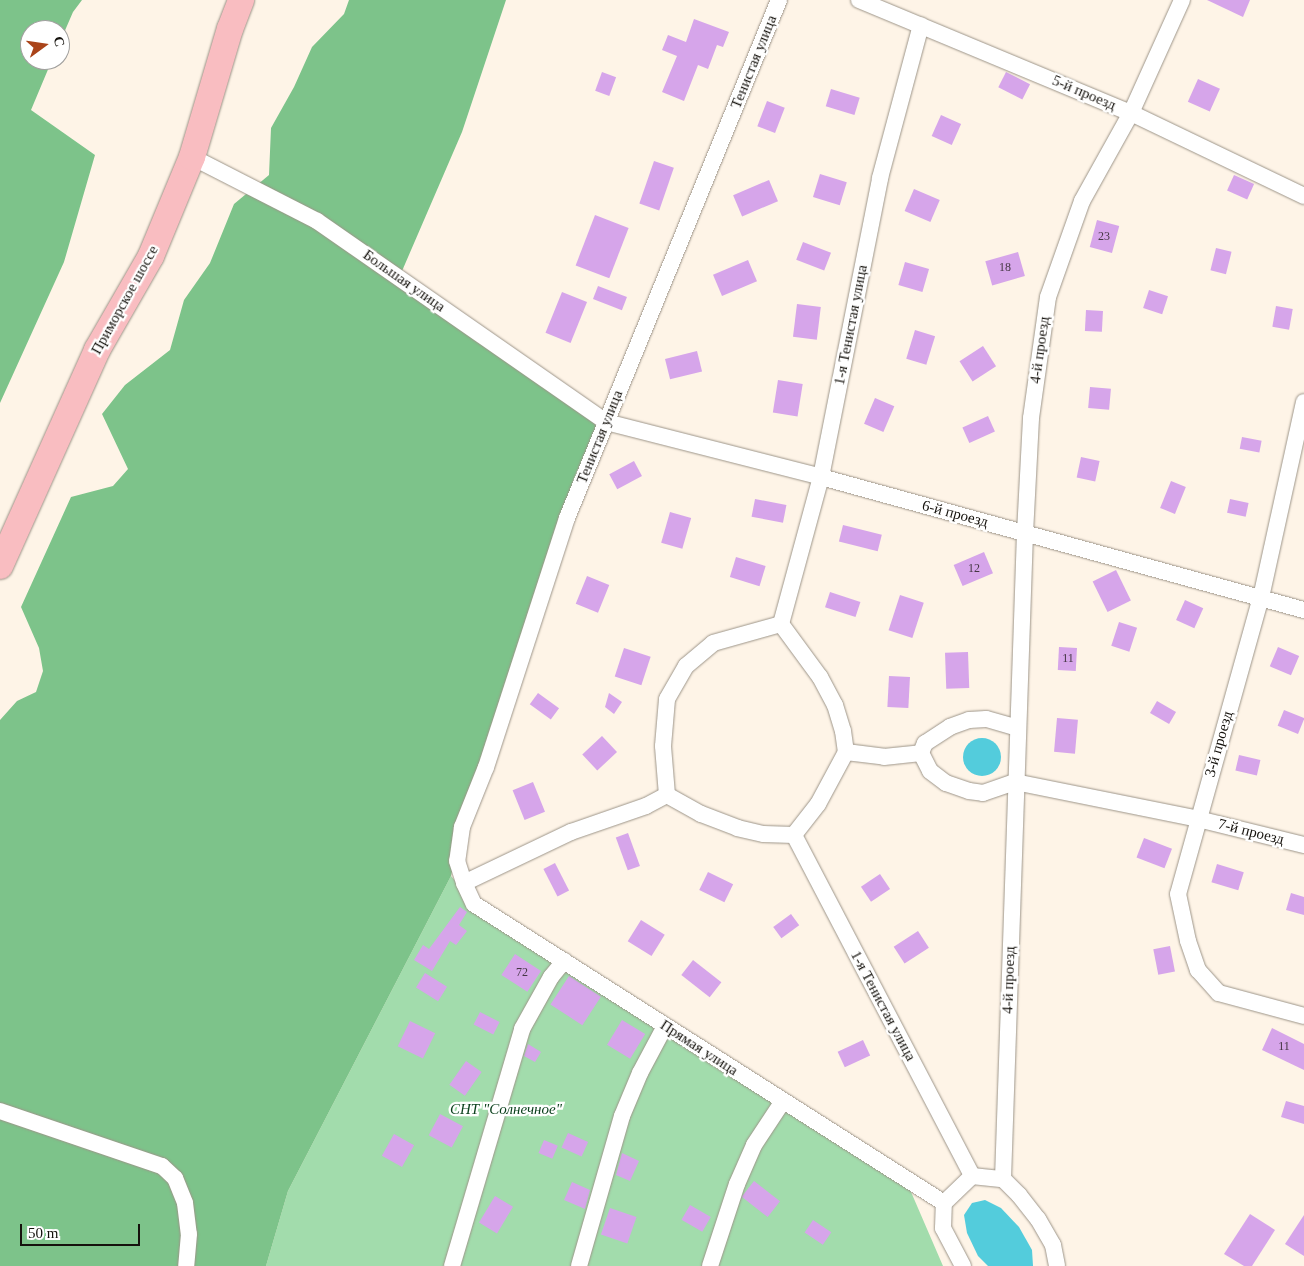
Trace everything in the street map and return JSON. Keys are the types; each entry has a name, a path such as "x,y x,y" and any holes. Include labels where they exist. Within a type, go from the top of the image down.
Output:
{"main road":[{"name":"Приморское шоссе","path":"0,566 97,350 151,256 192,157 230,29 241,0"}],"street":[{"name":"Тенистая улица","path":"464,883 457,861 462,827 486,767 567,518 779,0"},
{"name":"5-й проезд","path":"859,0 1131,113 1304,196"},
{"name":"4-й проезд","path":"1018,728 1031,418 1048,297 1082,201 1131,113 1182,0"},
{"name":"1-я Тенистая улица","path":"781,624 821,478 880,178 921,25"},
{"name":"Большая улица","path":"192,157 317,221 606,422"},
{"name":"3-й проезд","path":"1304,402 1261,597 1178,894 1188,941 1198,970 1219,992 1304,1016"},
{"name":"6-й проезд","path":"606,422 821,478 1304,610"},
{"path":"781,624 820,677 835,705 843,730 846,752 818,804 794,835 763,834 738,828 701,814 667,795 663,746 667,699 686,666 713,643 781,624"},
{"path":"986,719 1018,728 1015,782 984,793 969,791 946,783 930,771 921,753 925,743 950,727 969,720 986,719"},
{"path":"846,752 884,757 921,753"},
{"name":"4-й проезд","path":"1003,1179 1015,782"},
{"name":"7-й проезд","path":"1015,782 1198,818 1304,845"},
{"path":"464,883 570,832 646,806 667,795"},
{"name":"1-я Тенистая улица","path":"794,835 972,1176"},
{"name":"Прямая улица","path":"464,883 474,904 944,1203"},
{"path":"452,1266 522,1028 551,977 564,961"},
{"path":"579,1266 622,1116 640,1073 666,1026"},
{"path":"710,1266 737,1184 754,1145 783,1101"},
{"path":"0,1110 162,1166 175,1178 185,1203 190,1234 186,1266"},
{"path":"963,1266 942,1228 944,1203 972,1176 1003,1179 1019,1195 1038,1219 1053,1245 1057,1266"}],"green space":[{"path":"0,0 82,0 70,20 20,20 20,70 48,70 31,110 95,155 64,262 0,403"},
{"path":"349,0 506,0 462,132 399,278 595,415 600,435 462,827 451,876 288,1191 266,1266 0,1266 0,720 17,701 36,692 43,671 39,648 21,607 71,497 113,486 128,469 102,414 125,385 170,350 184,300 210,263 234,204 269,175 271,128 294,87 312,47 344,14"},
{"name":"СНТ \"Солнечное\"","path":"451,876 475,904 905,1178 943,1266 266,1266 288,1191"}],"water":[{"path":"982,738 995,744 1001,757 995,770 982,776 969,770 963,757 969,744"},
{"path":"985,1200 1001,1208 1019,1227 1032,1250 1033,1266 988,1266 978,1256 967,1233 964,1215 972,1203"}],"building":[{"path":"1207,0 1250,0 1243,17"},
{"path":"694,19 729,32 723,47 717,45 708,69 698,65 684,101 662,92 677,56 662,50 668,35 686,42"},
{"path":"602,72 616,77 609,96 595,91"},
{"path":"1006,72 1030,84 1022,99 998,87"},
{"path":"1198,79 1220,89 1210,112 1188,102"},
{"path":"831,89 860,98 854,115 826,106"},
{"path":"767,101 785,108 775,133 757,126"},
{"path":"941,115 961,124 952,145 932,136"},
{"path":"654,161 674,168 659,210 639,204"},
{"path":"820,174 847,182 840,205 813,197"},
{"path":"1234,175 1254,184 1247,199 1227,191"},
{"path":"769,180 778,201 742,216 733,195"},
{"path":"914,189 940,200 930,222 905,211"},
{"path":"595,215 629,228 609,278 576,265"},
{"path":"1097,220 1119,226 1112,253 1090,247"},
{"path":"803,242 831,253 824,270 796,260"},
{"path":"1216,248 1232,252 1226,274 1210,270"},
{"path":"1018,252 1025,276 992,285 985,261"},
{"path":"748,260 757,281 722,296 713,275"},
{"path":"905,262 929,269 922,292 898,285"},
{"path":"598,286 627,297 622,310 593,299"},
{"path":"1149,290 1168,296 1162,314 1143,308"},
{"path":"562,292 587,302 571,343 546,333"},
{"path":"797,304 821,307 817,340 793,337"},
{"path":"1276,306 1293,309 1289,330 1272,327"},
{"path":"1086,310 1103,311 1102,332 1085,331"},
{"path":"915,330 935,336 926,365 906,359"},
{"path":"983,346 996,366 973,381 960,361"},
{"path":"697,351 702,371 670,379 665,359"},
{"path":"778,380 803,384 798,417 773,413"},
{"path":"1090,387 1111,389 1109,410 1088,408"},
{"path":"875,398 894,406 883,432 864,424"},
{"path":"988,416 995,432 969,443 962,427"},
{"path":"1242,437 1262,441 1259,453 1240,449"},
{"path":"1081,457 1100,461 1095,481 1077,478"},
{"path":"634,461 642,476 617,489 609,474"},
{"path":"1171,481 1186,487 1175,514 1160,508"},
{"path":"755,499 786,505 783,523 752,517"},
{"path":"1230,499 1249,503 1246,517 1227,513"},
{"path":"670,512 691,518 682,549 661,543"},
{"path":"843,525 882,535 878,551 839,541"},
{"path":"984,552 993,573 963,586 954,565"},
{"path":"736,557 766,566 760,586 730,577"},
{"path":"1116,570 1131,601 1108,612 1093,581"},
{"path":"587,576 609,585 598,613 576,604"},
{"path":"830,592 860,602 855,617 825,607"},
{"path":"900,595 924,603 912,638 889,630"},
{"path":"1185,600 1203,608 1194,628 1176,620"},
{"path":"1119,622 1137,628 1129,652 1111,646"},
{"path":"1059,647 1077,648 1076,671 1058,670"},
{"path":"1278,647 1299,656 1291,675 1270,666"},
{"path":"624,648 651,657 641,685 615,677"},
{"path":"968,652 969,688 946,689 945,653"},
{"path":"889,676 910,677 908,708 887,707"},
{"path":"538,693 559,708 551,720 530,704"},
{"path":"609,693 622,702 614,714 605,707"},
{"path":"1157,701 1176,712 1169,724 1150,713"},
{"path":"1284,710 1304,718 1298,734 1278,726"},
{"path":"1057,718 1078,720 1075,754 1054,752"},
{"path":"602,736 617,752 597,771 582,754"},
{"path":"1239,755 1260,760 1257,776 1235,771"},
{"path":"533,782 545,812 525,820 513,790"},
{"path":"628,833 640,866 628,870 616,837"},
{"path":"1144,838 1172,849 1164,868 1136,858"},
{"path":"555,863 569,891 557,897 543,869"},
{"path":"1217,864 1244,872 1238,890 1211,882"},
{"path":"708,872 733,884 724,902 699,890"},
{"path":"880,874 890,889 871,902 861,887"},
{"path":"1291,893 1304,897 1304,915 1286,910"},
{"path":"460,907 467,912 459,925 467,931 456,945 450,941 432,971 414,960 423,945 429,949"},
{"path":"791,914 799,925 781,938 773,927"},
{"path":"641,920 665,935 651,956 628,941"},
{"path":"918,931 929,948 905,964 894,947"},
{"path":"1170,946 1175,972 1158,975 1153,949"},
{"path":"515,954 541,971 527,992 501,975"},
{"path":"693,960 721,982 710,997 681,975"},
{"path":"425,973 447,987 438,1001 416,987"},
{"path":"569,976 601,997 582,1025 550,1005"},
{"path":"480,1012 500,1022 493,1034 474,1024"},
{"path":"622,1020 645,1034 630,1059 607,1045"},
{"path":"410,1021 435,1033 423,1058 398,1046"},
{"path":"1272,1028 1304,1044 1304,1070 1262,1050"},
{"path":"863,1040 870,1055 845,1067 838,1052"},
{"path":"528,1044 541,1052 535,1062 524,1056"},
{"path":"466,1061 482,1072 465,1096 449,1085"},
{"path":"1286,1101 1304,1106 1304,1124 1281,1117"},
{"path":"440,1114 463,1126 452,1147 429,1135"},
{"path":"568,1133 588,1142 582,1157 561,1148"},
{"path":"394,1134 414,1145 402,1167 382,1156"},
{"path":"544,1140 558,1146 552,1159 539,1153"},
{"path":"622,1153 639,1161 630,1181 616,1175"},
{"path":"754,1181 780,1201 768,1217 742,1197"},
{"path":"572,1182 590,1190 585,1209 564,1200"},
{"path":"495,1196 513,1207 497,1233 479,1223"},
{"path":"690,1205 711,1217 702,1232 682,1220"},
{"path":"610,1208 636,1217 627,1244 601,1234"},
{"path":"1250,1214 1275,1230 1252,1266 1244,1266 1224,1254"},
{"path":"1304,1215 1304,1256 1285,1244"},
{"path":"813,1220 831,1232 823,1245 805,1232"}]}
